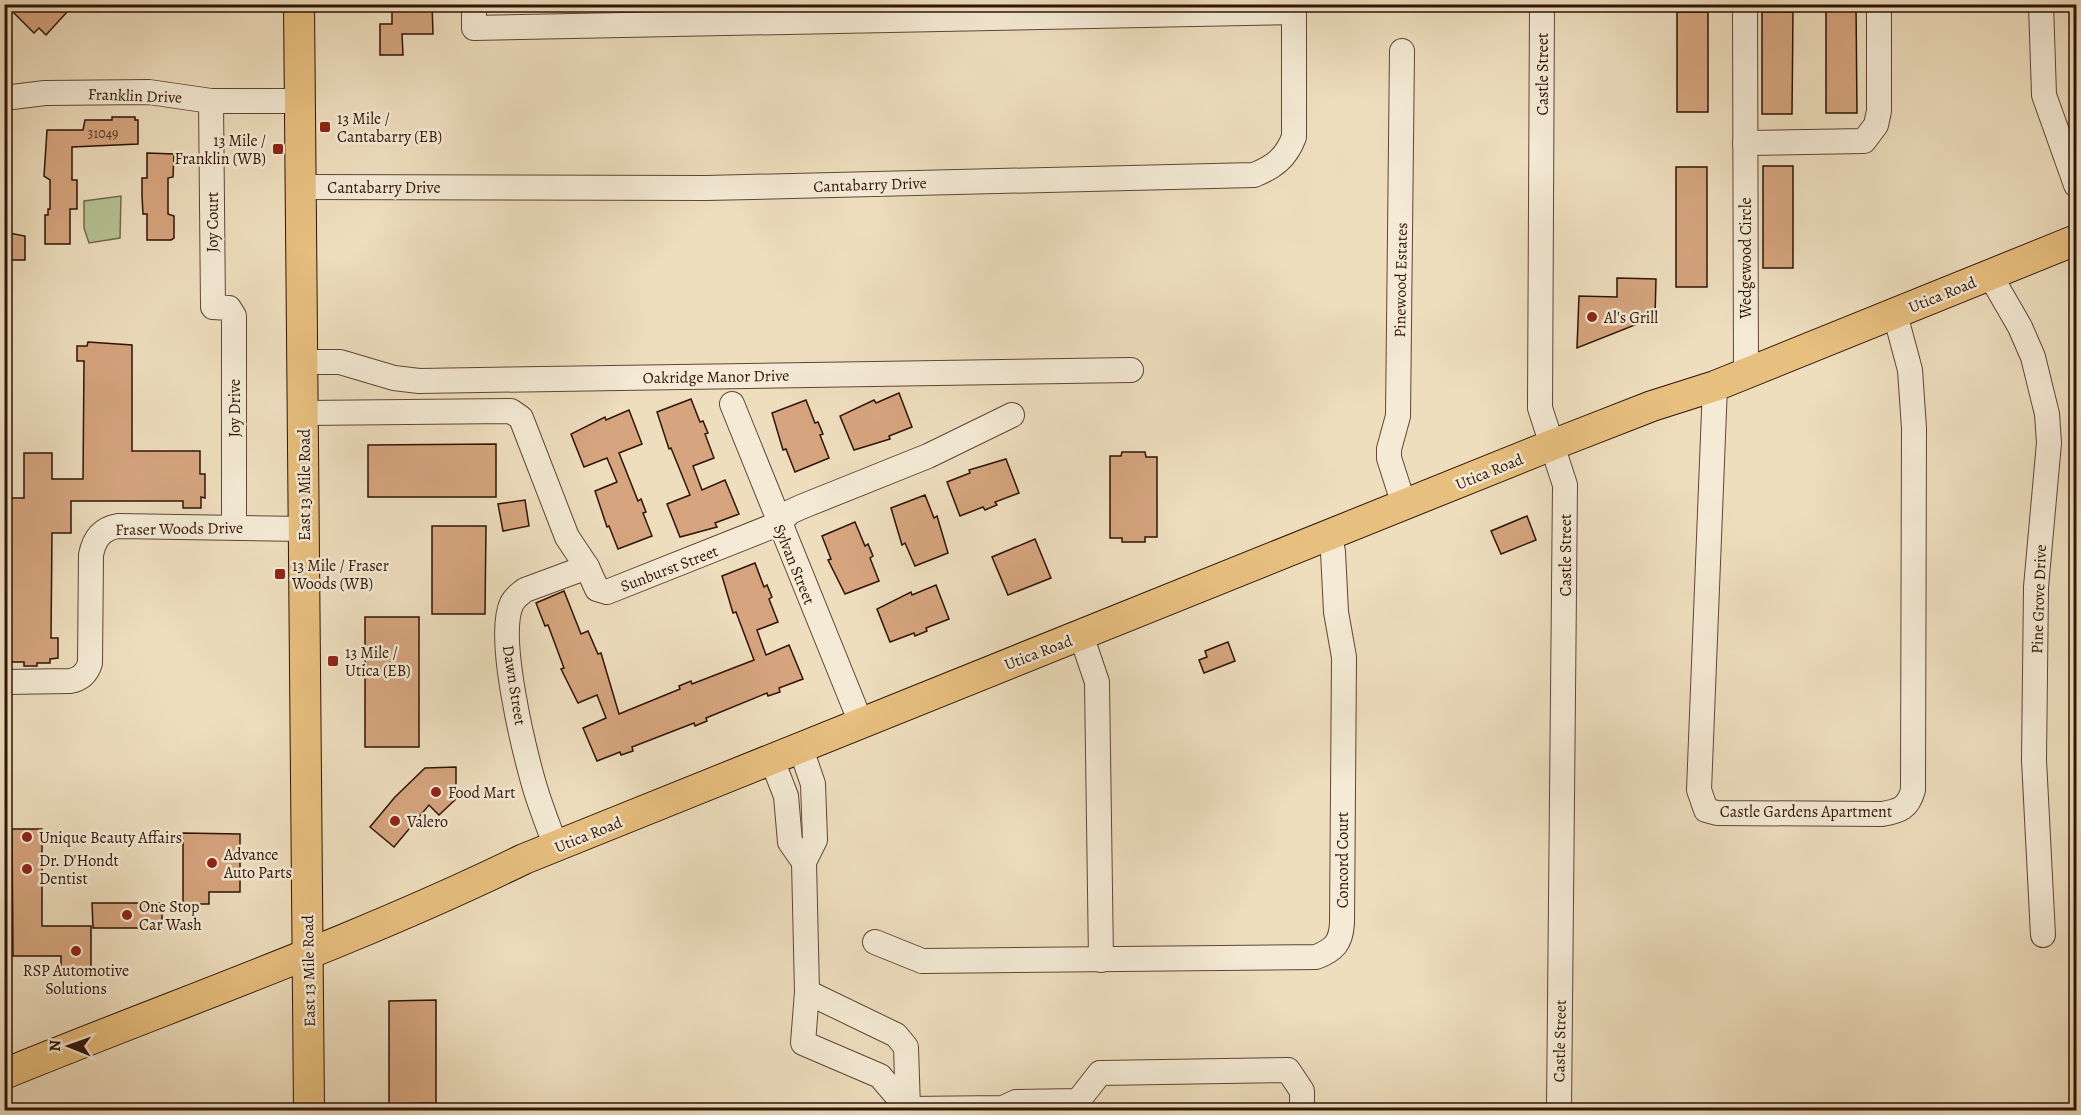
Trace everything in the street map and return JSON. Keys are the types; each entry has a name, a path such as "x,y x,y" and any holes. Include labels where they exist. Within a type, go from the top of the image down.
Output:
{"main road":[{"name":"East 13 Mile Road","path":"299,4 309,1110"},
{"name":"Utica Road","path":"4,1074 307,953 460,890 556,847 861,723 1552,445 1652,406 1746,374 2076,240"}],"street":[{"path":"474,4 474,28 1294,8"},
{"name":"Castle Street","path":"1542,4 1540,408 1565,485 1559,1110"},
{"name":"Wedgewood Circle","path":"1745,4 1746,374"},
{"path":"1745,143 1864,141 1876,125 1880,111 1880,4"},
{"path":"2041,4 2044,95 2076,184"},
{"name":"Cantabarry Drive","path":"302,187 706,188 1254,175 1275,166 1289,151 1294,137 1294,8"},
{"name":"Pinewood Estates","path":"1402,51 1398,416 1389,449 1394,475 1404,505"},
{"name":"Franklin Drive","path":"4,98 45,93 149,92 211,101 301,100"},
{"name":"Joy Court","path":"211,101 213,307"},
{"name":"Pine Grove Drive","path":"1990,274 2024,337 2047,414 2049,443 2036,587 2034,760 2043,935"},
{"name":"Joy Drive","path":"213,307 229,308 234,316 234,526"},
{"name":"Castle Gardens Apartment","path":"1715,386 1699,790 1701,802 1706,810 1717,813 1882,814 1900,811 1910,802 1913,790 1914,428 1910,370 1895,314"},
{"name":"Oakridge Manor Drive","path":"304,362 340,362 394,378 419,381 1131,370"},
{"name":"Sylvan Street","path":"732,404 778,524 861,723"},
{"name":"Sunburst Street","path":"304,413 510,411 521,418 567,537 587,567 597,589 607,592 778,524 790,512 928,456 1012,416"},
{"name":"Fraser Woods Drive","path":"4,682 77,680 88,670 90,663 90,562 92,548 100,533 118,526 234,526 305,529"},
{"name":"Concord Court","path":"875,942 921,960 1316,957 1337,945 1341,936 1342,923 1344,657 1336,612 1334,552 1330,535"},
{"name":"Dawn Street","path":"556,847 533,782 512,682 507,625 512,603 525,590 587,567"},
{"path":"1081,635 1097,682 1101,960"},
{"path":"801,748 813,784 815,840 804,862 807,992 803,1043 880,1076 908,1109 984,1109 1003,1108 1016,1102 1078,1101 1100,1073 1288,1070 1302,1090 1302,1110"},
{"path":"772,759 786,796 790,842 804,862"},
{"path":"807,992 896,1035 906,1047 908,1109"}],"green space":[{"path":"121,196 120,238 89,243 84,228 84,201"}],"building":[{"path":"5,4 59,4 67,12 46,35 39,28 34,33"},
{"path":"392,4 432,4 433,34 402,34 403,55 380,55 380,24 392,24"},
{"path":"1826,4 1856,4 1857,113 1826,113"},
{"path":"1677,12 1708,12 1708,112 1677,112"},
{"path":"1762,12 1793,12 1792,114 1762,114"},
{"path":"112,117 135,117 135,120 138,120 138,144 72,147 72,180 77,180 77,209 70,209 70,244 45,244 45,215 48,215 48,209 50,209 50,180 44,176 47,130 83,130 85,120 112,120"},
{"path":"147,153 174,154 173,177 168,178 168,214 174,216 174,238 171,240 147,240 147,214 143,214 142,178 147,178"},
{"path":"1763,166 1793,166 1793,268 1763,268"},
{"path":"1676,167 1707,167 1707,287 1676,287"},
{"path":"4,232 25,236 25,260 4,260"},
{"path":"1617,278 1656,279 1655,317 1577,348 1579,296 1617,297"},
{"path":"88,342 132,345 132,451 200,451 200,474 205,474 205,498 201,497 201,508 183,508 183,501 71,501 71,533 52,533 51,638 58,638 58,658 50,659 50,663 37,663 37,666 24,666 24,662 4,662 4,498 24,498 24,453 52,453 52,479 83,479 84,361 77,361 77,346 87,346"},
{"path":"899,393 912,427 889,436 890,439 854,450 840,416 874,400 876,403"},
{"path":"691,399 700,422 703,421 708,433 705,434 714,458 693,466 702,490 725,480 739,514 715,523 717,527 680,537 667,504 690,495 671,448 669,449 657,412"},
{"path":"806,400 815,423 818,422 823,434 820,435 829,458 795,472 786,449 783,450 772,413"},
{"path":"629,410 642,444 619,453 638,501 641,499 646,512 643,513 652,536 618,549 609,526 607,527 595,491 617,482 607,458 584,467 571,434 605,417 606,420"},
{"path":"496,444 496,497 368,497 368,445"},
{"path":"1122,452 1145,452 1146,457 1157,457 1157,537 1145,537 1145,542 1122,542 1122,538 1110,538 1110,456 1121,456"},
{"path":"1006,459 1019,493 995,502 997,505 985,510 983,507 960,516 947,482 970,473 969,470"},
{"path":"925,495 934,518 937,516 948,553 915,566 905,543 902,545 891,508"},
{"path":"525,500 529,526 503,531 498,504"},
{"path":"1527,516 1536,540 1501,554 1491,531"},
{"path":"855,522 865,546 868,544 873,556 870,558 879,581 845,594 828,560 831,559 822,536"},
{"path":"432,526 486,526 485,614 432,614"},
{"path":"1035,539 1051,578 1008,595 992,557"},
{"path":"755,563 764,587 767,585 772,597 769,599 778,622 757,630 766,655 789,645 803,679 779,688 780,692 768,696 767,693 706,718 707,721 695,726 694,723 632,747 633,751 621,755 620,752 597,761 583,728 606,718 597,695 578,703 561,669 564,668 548,625 545,626 536,603 564,591 581,634 588,631 598,654 601,653 619,714 680,689 679,686 691,681 692,684 754,660 736,612 733,613 722,576"},
{"path":"936,585 949,619 926,628 927,631 915,636 914,633 890,642 877,609 911,592 912,595"},
{"path":"365,617 419,617 419,747 365,747"},
{"path":"1228,642 1235,661 1204,673 1199,660 1207,657 1205,651"},
{"path":"456,767 456,799 439,815 429,805 394,847 370,827 395,797 425,768"},
{"path":"12,829 42,829 42,926 91,926 91,975 61,975 61,956 13,956"},
{"name":"Advance Auto Parts","path":"183,833 240,834 240,892 209,892 209,904 183,904"},
{"name":"One Stop Car Wash","path":"92,903 162,903 162,928 93,928"},
{"path":"436,1000 436,1103 389,1104 389,1001"}],"place":[{"name":"13 Mile / Cantabarry (EB)","path":"325,127"},
{"name":"13 Mile / Franklin (WB)","path":"278,149"},
{"name":"Al's Grill","path":"1592,317"},
{"name":"13 Mile / Fraser Woods (WB)","path":"280,574"},
{"name":"13 Mile / Utica (EB)","path":"333,661"},
{"name":"Food Mart","path":"436,792"},
{"name":"Valero","path":"395,821"},
{"name":"Unique Beauty Affairs","path":"27,837"},
{"name":"Advance Auto Parts","path":"212,863"},
{"name":"Dr. D'Hondt Dentist","path":"27,869"},
{"name":"One Stop Car Wash","path":"127,915"},
{"name":"RSP Automotive Solutions","path":"76,951"}]}
